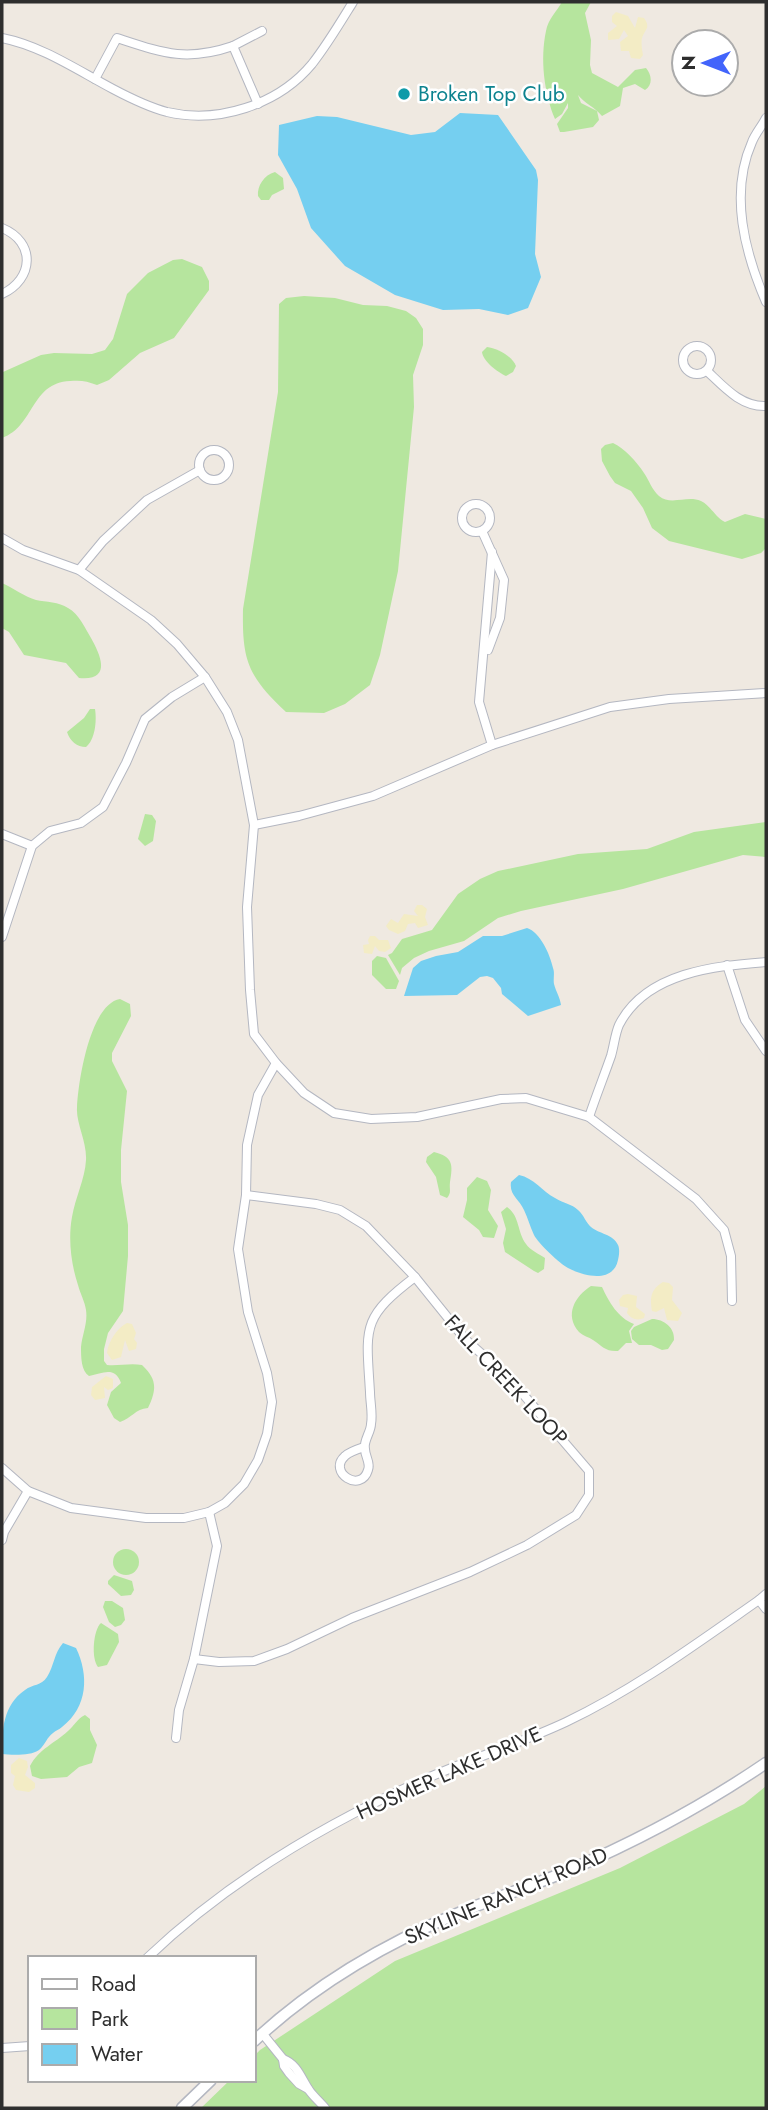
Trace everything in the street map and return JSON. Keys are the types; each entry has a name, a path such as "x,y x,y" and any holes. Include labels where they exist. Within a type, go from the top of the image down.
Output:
{"street":[{"path":"2,38 37,48 151,107 169,113 207,115 258,104 283,89 310,65 353,2"},
{"path":"95,79 117,38 164,53 191,56 233,46 262,31"},
{"path":"233,46 258,104"},
{"path":"766,118 752,142 744,172 741,202 743,233 754,275 766,302"},
{"path":"2,228 18,237 27,261 26,271 14,287 2,294"},
{"path":"707,371 731,394 748,404 766,406"},
{"path":"79,570 103,541 147,500 200,470"},
{"path":"482,531 504,580 500,618 485,660"},
{"path":"2,538 23,550 79,570 151,620 177,644 205,677 227,712 238,740 254,825 247,907 254,1034 275,1063 303,1093 334,1113 371,1119 417,1116 501,1099 527,1098 589,1117 696,1199 724,1230 731,1256 732,1301"},
{"path":"492,552 480,702 492,745"},
{"path":"2,937 32,846 50,831 81,823 103,807 145,719 172,697 205,677"},
{"path":"254,825 373,796 492,745 610,707 669,699 766,693"},
{"path":"2,834 32,846"},
{"path":"589,1117 619,1026 633,1005 659,986 695,971 766,962"},
{"path":"727,965 745,1020 766,1051"},
{"path":"2,1468 28,1491 71,1508 116,1515 184,1518 209,1512 225,1503 244,1484 258,1460 267,1434 272,1402 267,1373 248,1312 238,1249 246,1195 247,1145 258,1095 275,1063"},
{"name":"FALL CREEK LOOP","path":"194,1659 219,1662 254,1661 287,1649 352,1618 470,1572 527,1545 576,1515 589,1495 589,1471 510,1379 465,1339 415,1276 366,1226 340,1210 316,1204 246,1195"},
{"path":"364,1447 346,1454 341,1460 342,1475 348,1480 363,1479 368,1473 369,1465 364,1447 372,1425 367,1337 372,1319 389,1297 415,1276"},
{"path":"2,1541 4,1532 28,1491"},
{"path":"176,1738 179,1710 194,1659 217,1546 209,1512"},
{"name":"HOSMER LAKE DRIVE","path":"149,1956 226,1890 314,1834 423,1780 566,1722 652,1674 766,1594"},
{"path":"759,1600 766,1609"},
{"name":"SKYLINE RANCH ROAD","path":"258,2037 313,1993 386,1949 461,1912 564,1873 615,1849 689,1811 766,1763"},
{"path":"258,2037 282,2059 284,2066 299,2084 308,2089 325,2108"},
{"path":"2,2048 28,2046"},
{"path":"182,2108 209,2082"}],"green space":[{"path":"562,2 591,2 585,13 591,40 592,73 618,87 635,70 646,68 650,74 649,85 645,90 635,84 623,88 620,106 602,116 597,111 599,120 593,127 560,132 557,124 568,108 568,103 562,114 555,119 543,64 544,42 551,19","holes":["578,95 597,111 581,103"]},
{"path":"275,172 283,178 284,189 272,195 269,200 261,200 258,196 260,185"},
{"path":"182,259 202,267 209,281 209,290 174,338 140,353 109,380 97,385 70,381 47,389 21,424 2,438 3,372 41,355 92,354 105,350 113,339 127,294 148,273 173,260"},
{"path":"286,298 335,298 406,311 416,318 423,329 423,345 413,375 414,407 398,571 380,655 370,685 345,704 324,713 286,712 273,699 255,677 250,666 243,627 243,609 278,392 279,304"},
{"path":"487,347 508,356 516,366 513,372 506,376 491,366 482,352"},
{"path":"613,443 634,460 654,491 664,499 696,499 725,522 745,514 766,519 765,549 742,559 669,541 652,528 631,491 615,483 610,476 602,461 601,449"},
{"path":"2,583 32,599 57,603 72,611 84,626 98,652 101,666 96,676 79,678 66,663 24,655 9,632 2,628"},
{"path":"90,709 95,709 95,730 89,744 83,747 74,743 67,732 84,718"},
{"path":"145,814 152,815 156,821 153,841 145,846 138,839"},
{"path":"766,822 766,857 743,855 623,889 498,918 464,941 414,958 402,968 400,975 388,955 402,939 432,930 458,894 498,871 578,854 647,849 694,832"},
{"path":"377,956 386,958 399,981 396,989 386,989 372,975 372,961"},
{"path":"120,999 130,1004 131,1016 112,1053 112,1061 127,1091 121,1150 121,1182 128,1225 128,1256 123,1311 108,1333 104,1361 107,1365 142,1365 151,1375 154,1390 148,1408 120,1422 114,1418 107,1405 111,1392 121,1383 118,1378 108,1372 89,1376 83,1367 81,1347 86,1310 74,1269 70,1234 73,1210 86,1160 77,1114 83,1063 93,1029 101,1014 110,1004"},
{"path":"434,1152 445,1156 450,1162 450,1192 447,1198 440,1195 436,1177 426,1162 427,1157"},
{"path":"477,1177 487,1181 491,1190 488,1210 498,1226 494,1238 483,1237 479,1230 463,1217 467,1188"},
{"path":"507,1207 514,1215 526,1244 545,1258 544,1269 538,1273 505,1252 503,1243 506,1229 501,1212"},
{"path":"591,1286 602,1287 619,1314 634,1324 629,1331 632,1343 626,1343 618,1351 610,1351 581,1333 572,1319 576,1300"},
{"path":"652,1319 664,1322 671,1328 674,1340 668,1349 639,1345 632,1339 631,1331 634,1327"},
{"path":"126,1549 135,1553 139,1562 135,1571 126,1575 117,1571 113,1562 117,1553"},
{"path":"114,1575 132,1581 134,1590 131,1595 121,1596 108,1584"},
{"path":"105,1601 112,1601 123,1608 125,1620 121,1625 115,1627 109,1622 103,1607"},
{"path":"101,1623 118,1634 119,1642 107,1665 98,1667 94,1658 94,1645"},
{"path":"85,1715 90,1719 90,1730 97,1745 92,1763 79,1767 67,1777 41,1779 32,1776 30,1766 38,1755"},
{"path":"766,1786 766,2108 201,2108 228,2082 256,2082 256,2054 260,2050 395,1961 620,1868 744,1804"}],"sand":[{"path":"616,12 628,16 635,28 638,17 646,21 642,40 643,55 640,59 631,58 629,51 621,51 620,42 628,36 624,30 619,39 608,40 608,33 617,26 612,22 612,16"},
{"path":"417,905 427,909 425,917 428,925 418,928 415,923 408,924 405,931 398,934 389,930 386,926 391,919 398,923 404,914 418,916 414,911"},
{"path":"370,936 388,940 391,948 385,952 379,951 375,946 372,954 364,953 363,945 369,944"},
{"path":"663,1282 673,1287 672,1300 682,1313 678,1321 667,1320 664,1308 652,1311 652,1295"},
{"path":"628,1294 637,1296 636,1307 645,1314 644,1318 632,1318 627,1313 628,1308 620,1306 619,1300"},
{"path":"127,1323 132,1324 136,1333 136,1349 129,1351 125,1340 121,1357 112,1360 107,1353 109,1344"},
{"path":"106,1376 113,1379 113,1388 108,1390 104,1387 105,1398 95,1400 91,1395 92,1387"},
{"path":"19,1758 27,1761 25,1775 35,1783 35,1788 29,1792 16,1790 13,1785 15,1776 11,1773 11,1765"}],"water":[{"path":"460,113 498,115 536,170 538,180 535,254 541,277 528,308 508,315 479,309 443,310 395,295 345,266 311,228 297,189 278,155 279,125 317,116 337,117 411,135 435,132"},
{"path":"527,928 536,934 547,950 561,1005 528,1016 502,994 493,978 487,976 480,977 457,995 404,996 413,968 421,961 458,952 483,936 502,936"},
{"path":"519,1175 576,1208 591,1227 616,1241 619,1257 615,1268 597,1276 574,1271 544,1248 534,1235 524,1210 511,1190 511,1182"},
{"path":"63,1643 76,1648 83,1669 84,1690 77,1710 39,1750 26,1754 2,1754 3,1727 12,1703 25,1690 45,1680"}],"place":[{"name":"Broken Top Club","path":"404,94"}]}
